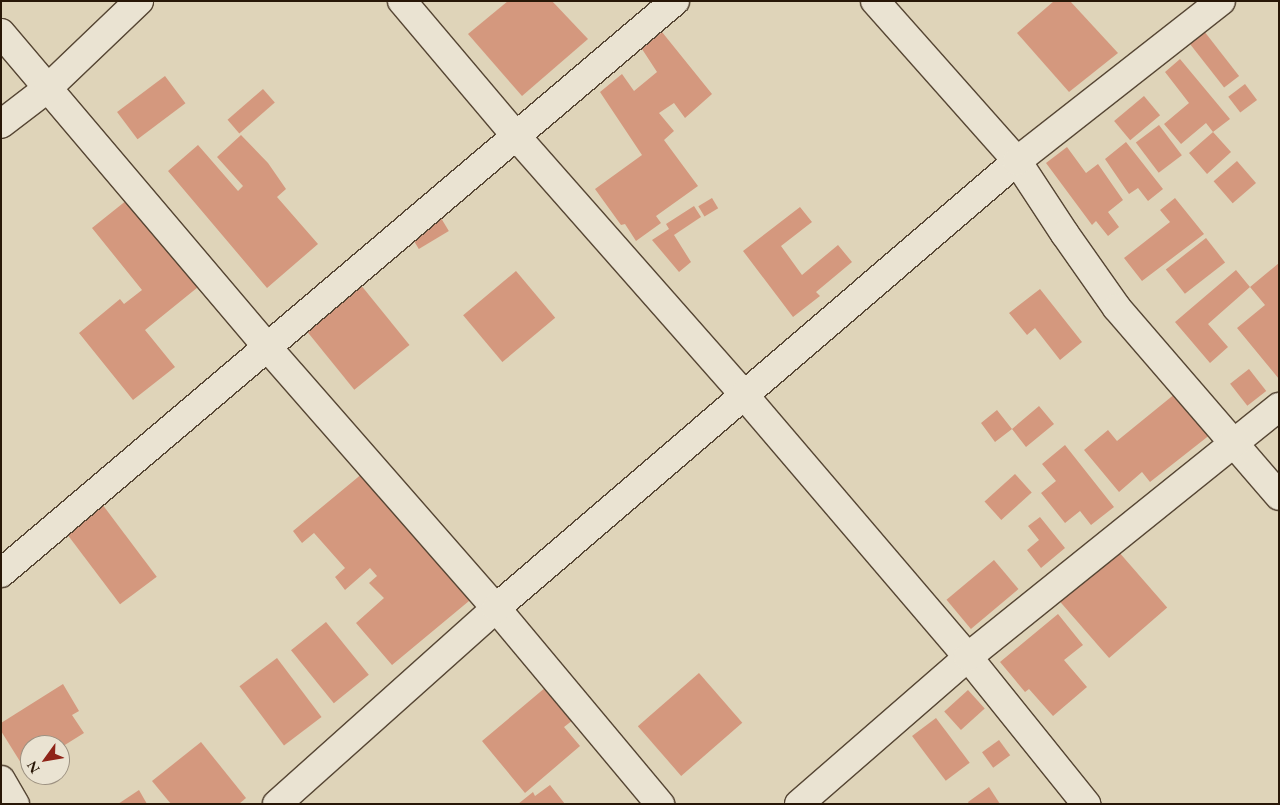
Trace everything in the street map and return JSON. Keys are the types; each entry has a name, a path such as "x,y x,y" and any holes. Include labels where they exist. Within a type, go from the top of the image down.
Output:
{"street":[{"path":"1,124 48,88 138,1"},
{"path":"402,1 516,136 744,395 968,657 1086,804"},
{"path":"1,573 675,1"},
{"path":"875,1 1017,161 1117,308 1233,445 1279,496"},
{"path":"277,804 496,608 1017,161 1221,1"},
{"path":"1,33 268,348 496,608 660,804"},
{"path":"799,804 968,657 1279,407"},
{"path":"1,780 15,804"}],"building":[{"path":"508,1 552,1 588,39 522,96 468,34"},
{"path":"1054,1 1070,1 1118,53 1069,92 1017,33"},
{"path":"1204,31 1239,76 1224,88 1189,43"},
{"path":"662,32 712,94 685,118 674,103 659,113 674,131 664,140 698,186 656,216 661,223 636,241 625,224 621,225 595,189 642,155 600,92 622,74 634,91 657,72 642,49"},
{"path":"1180,59 1230,119 1213,132 1206,123 1181,144 1164,124 1189,103 1165,72"},
{"path":"165,76 185,103 138,139 117,112"},
{"path":"1245,84 1257,100 1240,113 1228,97"},
{"path":"263,89 275,103 239,133 228,120"},
{"path":"1144,96 1160,115 1130,140 1114,121"},
{"path":"1159,125 1182,155 1159,173 1136,142"},
{"path":"1213,132 1231,152 1207,174 1189,153"},
{"path":"241,135 268,163 286,189 277,197 318,244 267,288 168,171 198,145 238,191 243,186 217,157"},
{"path":"1126,142 1163,189 1148,201 1138,188 1129,194 1105,159"},
{"path":"1067,147 1086,173 1098,164 1123,200 1108,212 1119,227 1108,236 1096,221 1092,225 1046,163"},
{"path":"1237,161 1256,183 1233,203 1214,181"},
{"path":"132,196 203,283 145,330 175,367 133,400 79,333 120,299 124,304 142,290 92,228"},
{"path":"712,198 718,208 704,217 698,206"},
{"path":"1175,198 1204,234 1142,281 1124,258 1170,222 1160,210"},
{"path":"694,206 701,217 674,235 691,262 679,272 652,240 669,229 666,224"},
{"path":"800,207 812,222 781,246 802,275 838,245 852,262 816,292 820,296 793,317 743,251"},
{"path":"438,213 449,231 419,249 408,231"},
{"path":"1206,238 1225,262 1185,294 1166,269"},
{"path":"1279,263 1279,379 1237,328 1265,305 1250,287"},
{"path":"1236,270 1250,287 1208,324 1228,347 1210,363 1175,322"},
{"path":"516,271 555,318 502,362 463,315"},
{"path":"356,279 409,345 354,390 301,324"},
{"path":"1040,289 1082,342 1060,360 1035,328 1027,335 1009,313"},
{"path":"1249,369 1266,391 1247,406 1230,384"},
{"path":"1176,393 1211,434 1150,482 1142,472 1119,492 1084,450 1108,430 1117,441"},
{"path":"1039,406 1054,424 1026,447 1012,429"},
{"path":"997,410 1012,429 995,442 981,423"},
{"path":"1065,445 1114,507 1091,525 1080,511 1065,523 1041,493 1056,481 1042,464"},
{"path":"363,473 475,596 392,665 356,623 384,598 369,583 377,576 370,568 345,590 335,577 345,568 314,533 302,543 293,531"},
{"path":"1015,474 1032,493 1001,520 985,501"},
{"path":"99,500 157,577 120,604 62,528"},
{"path":"1040,517 1065,548 1041,568 1027,550 1039,540 1028,526"},
{"path":"1118,551 1167,608 1109,658 1060,602"},
{"path":"994,560 1018,589 971,629 947,600"},
{"path":"1058,614 1083,645 1064,660 1087,687 1053,716 1029,689 1025,692 1000,662"},
{"path":"326,622 369,675 334,703 291,650"},
{"path":"277,658 322,717 284,745 239,686"},
{"path":"699,673 742,723 681,776 638,726"},
{"path":"63,684 79,711 72,715 84,733 70,742 70,735 20,735 20,761 1,731 1,723"},
{"path":"546,687 573,720 564,727 580,746 525,793 482,741"},
{"path":"968,690 985,709 961,730 944,711"},
{"path":"936,718 970,763 946,781 912,736"},
{"path":"999,740 1010,755 993,768 982,752"},
{"path":"201,742 246,798 239,804 171,804 152,781"},
{"path":"550,785 565,804 518,804 533,792 535,796"},
{"path":"989,787 1000,804 969,804 968,802"},
{"path":"139,790 147,804 118,804"}]}
